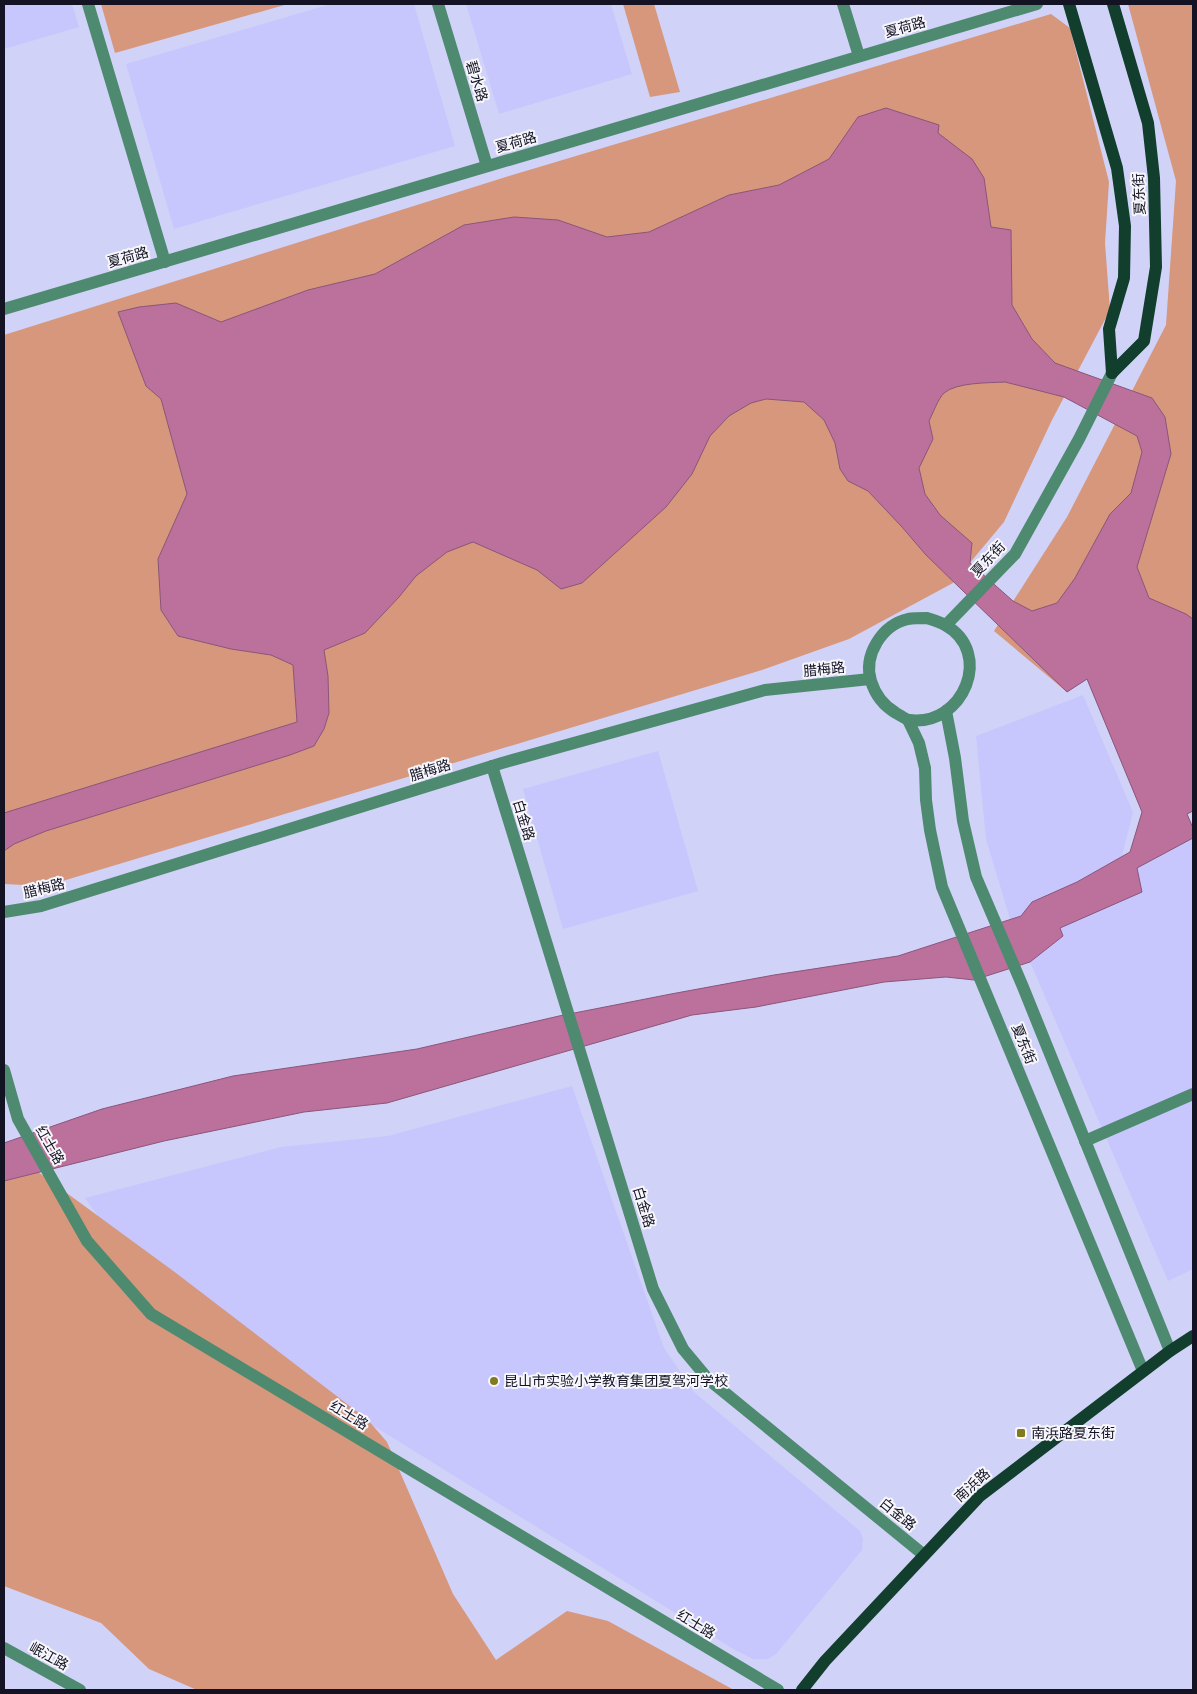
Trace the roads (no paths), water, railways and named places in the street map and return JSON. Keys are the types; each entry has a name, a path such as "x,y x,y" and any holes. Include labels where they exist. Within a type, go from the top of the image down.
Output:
{"main road":[{"name":"夏东街","path":"1069,4 1117,168 1125,226 1124,278 1109,329 1112,373"},
{"name":"夏东街","path":"1112,373 1144,341 1156,267 1154,178 1148,123 1113,4"},
{"name":"南浜路","path":"802,1690 825,1661 980,1496 1170,1351 1193,1336"}],"street":[{"path":"88,4 165,262"},
{"name":"碧水路","path":"438,4 487,166"},
{"path":"843,4 859,56"},
{"name":"夏荷路","path":"4,309 1037,4"},
{"name":"夏东街","path":"946,625 1015,554 1112,373"},
{"path":"927,618 946,625 961,639 969,657 969,678 961,697 946,711 928,718 908,720 891,710 877,696 870,679 870,659 876,641 890,627 908,619 927,618"},
{"name":"腊梅路","path":"4,912 41,906 492,766 765,690 870,679"},
{"name":"夏东街","path":"946,711 968,846 976,877 1170,1351"},
{"name":"夏东街","path":"908,720 919,743 925,768 926,800 934,856 942,888 1143,1372"},
{"name":"白金路","path":"492,766 653,1289 683,1349 708,1379 924,1555"},
{"name":"红士路","path":"4,1070 18,1119 87,1241 151,1314 778,1690"},
{"path":"1085,1141 1193,1094"},
{"name":"岷江路","path":"4,1648 80,1690"}],"place":[{"name":"昆山市实验小学教育集团夏驾河学校","path":"494,1381"},
{"name":"南浜路夏东街","path":"1021,1433"}]}
